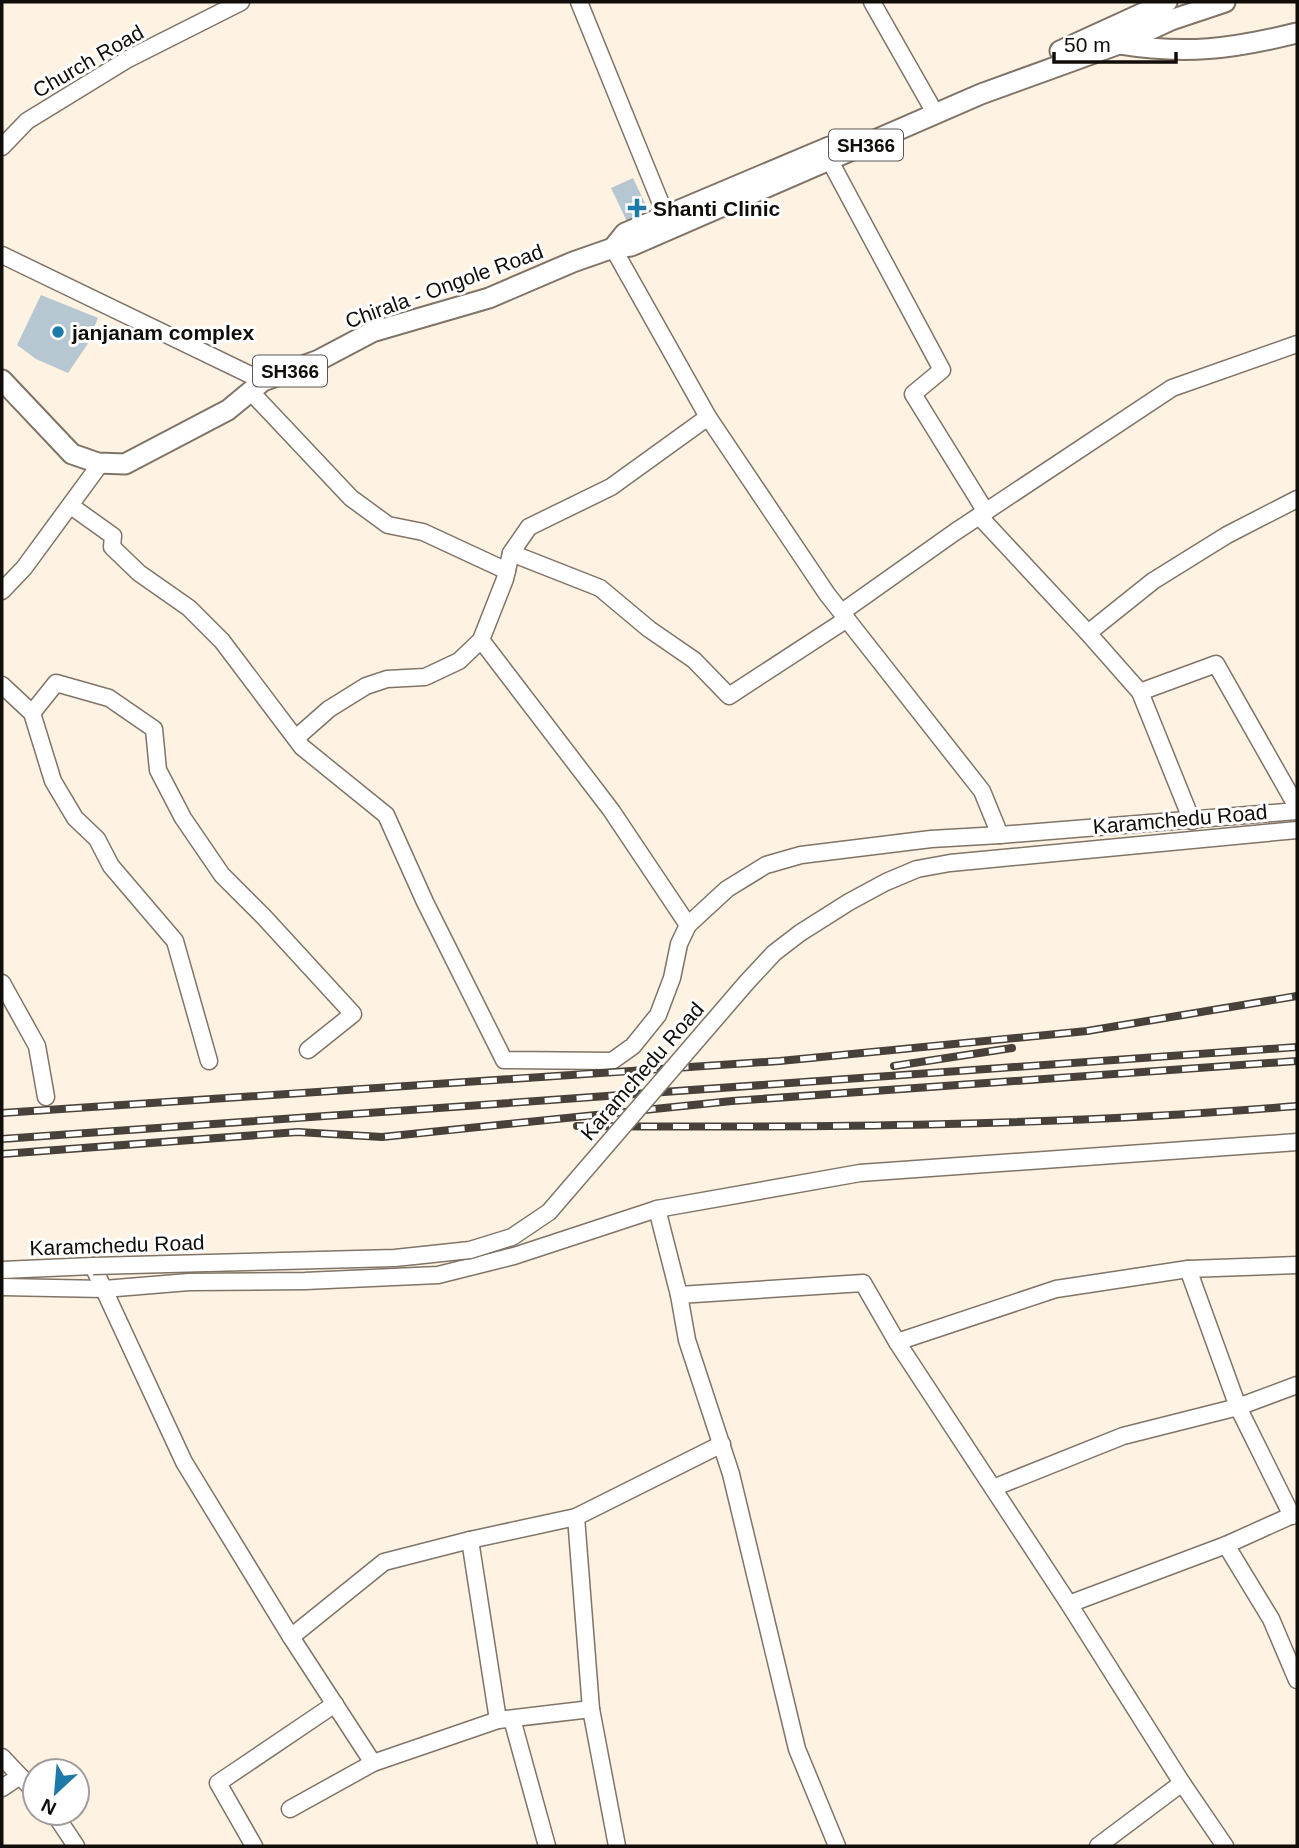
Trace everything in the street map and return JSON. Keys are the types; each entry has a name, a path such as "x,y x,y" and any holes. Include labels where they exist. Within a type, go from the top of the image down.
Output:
{"main road":[{"name":"SH366","path":"613,248 625,233 1069,47 1167,2"},
{"name":"Chirala - Ongole Road","path":"2,380 72,454 101,463 125,464 228,410 257,386 319,360 372,332 489,298 573,262 613,248 631,246 981,94 1119,44 1171,20 1225,2"},
{"path":"1119,44 1157,51 1207,50 1250,45 1297,33"}],"street":[{"path":"579,2 666,216"},
{"path":"872,2 930,104"},
{"name":"Church Road","path":"2,147 27,121 128,59 235,3"},
{"path":"830,160 942,370 913,394 982,514 1140,692 1192,821"},
{"path":"613,248 708,417 844,615 982,791 1000,835"},
{"path":"2,255 257,386 351,498 388,525 423,532 507,571"},
{"path":"511,553 600,588 649,629 694,660 729,696 982,514 1172,388 1297,344"},
{"path":"296,738 329,709 366,686 387,679 425,677 459,660 481,640 511,553 529,527 611,487 708,417"},
{"path":"2,591 24,568 101,463"},
{"path":"1088,633 1153,581 1227,535 1297,499"},
{"path":"71,506 113,536 112,547 139,573 189,608 222,642 302,747 386,815 425,902 504,1060 612,1061 633,1046 658,1015 672,978 679,944 688,925 727,889 765,865 801,855 931,839 1192,821 1297,809 1216,664 1140,692"},
{"path":"481,640 611,810 688,925"},
{"path":"32,713 56,684 109,698 154,729 158,770 183,818 222,875 353,1014 308,1050"},
{"path":"2,685 32,713 52,781 75,817 97,839 111,866 175,941 209,1061"},
{"name":"Karamchedu Road","path":"2,1269 395,1258 470,1250 512,1237 549,1212 774,953 800,933 886,882 917,869 950,863 1297,830"},
{"path":"2,983 37,1046 46,1097"},
{"path":"2,1287 104,1289 189,1282 305,1281 438,1275 514,1256 657,1209 860,1173 1297,1142"},
{"path":"657,1209 679,1295 687,1340 732,1474 797,1749 837,1846"},
{"path":"897,1342 1056,1289 1188,1269 1297,1265"},
{"path":"93,1266 184,1462 291,1637 373,1763"},
{"path":"1069,1604 1226,1545 1294,1515 1238,1406 1188,1269"},
{"path":"679,1295 863,1283 897,1342 1225,1846"},
{"path":"993,1488 1122,1436 1238,1406 1297,1385"},
{"path":"291,1637 384,1562 576,1517 722,1444"},
{"path":"576,1517 592,1709 617,1846"},
{"path":"470,1540 505,1720 547,1846"},
{"path":"1226,1545 1272,1619 1297,1680"},
{"path":"254,1846 218,1783 335,1704"},
{"path":"290,1809 373,1763 505,1720 592,1709"},
{"path":"2,1757 20,1776 2,1788"},
{"path":"1098,1846 1182,1783"},
{"path":"63,1827 76,1846"}],"building":[{"path":"633,178 653,220 631,230 611,188"},
{"name":"janjanam complex","path":"41,295 98,318 87,345 68,373 36,359 17,345"}],"railway":[{"path":"2,1113 780,1061 1087,1031 1297,996"},
{"path":"2,1139 1297,1047"},
{"path":"894,1066 1012,1048"},
{"path":"2,1154 298,1132 382,1137 732,1101 1297,1061"},
{"path":"577,1126 757,1127 1027,1122 1297,1106"}],"place":[{"name":"Shanti Clinic","path":"637,208"},
{"name":"janjanam complex","path":"58,332"}]}
